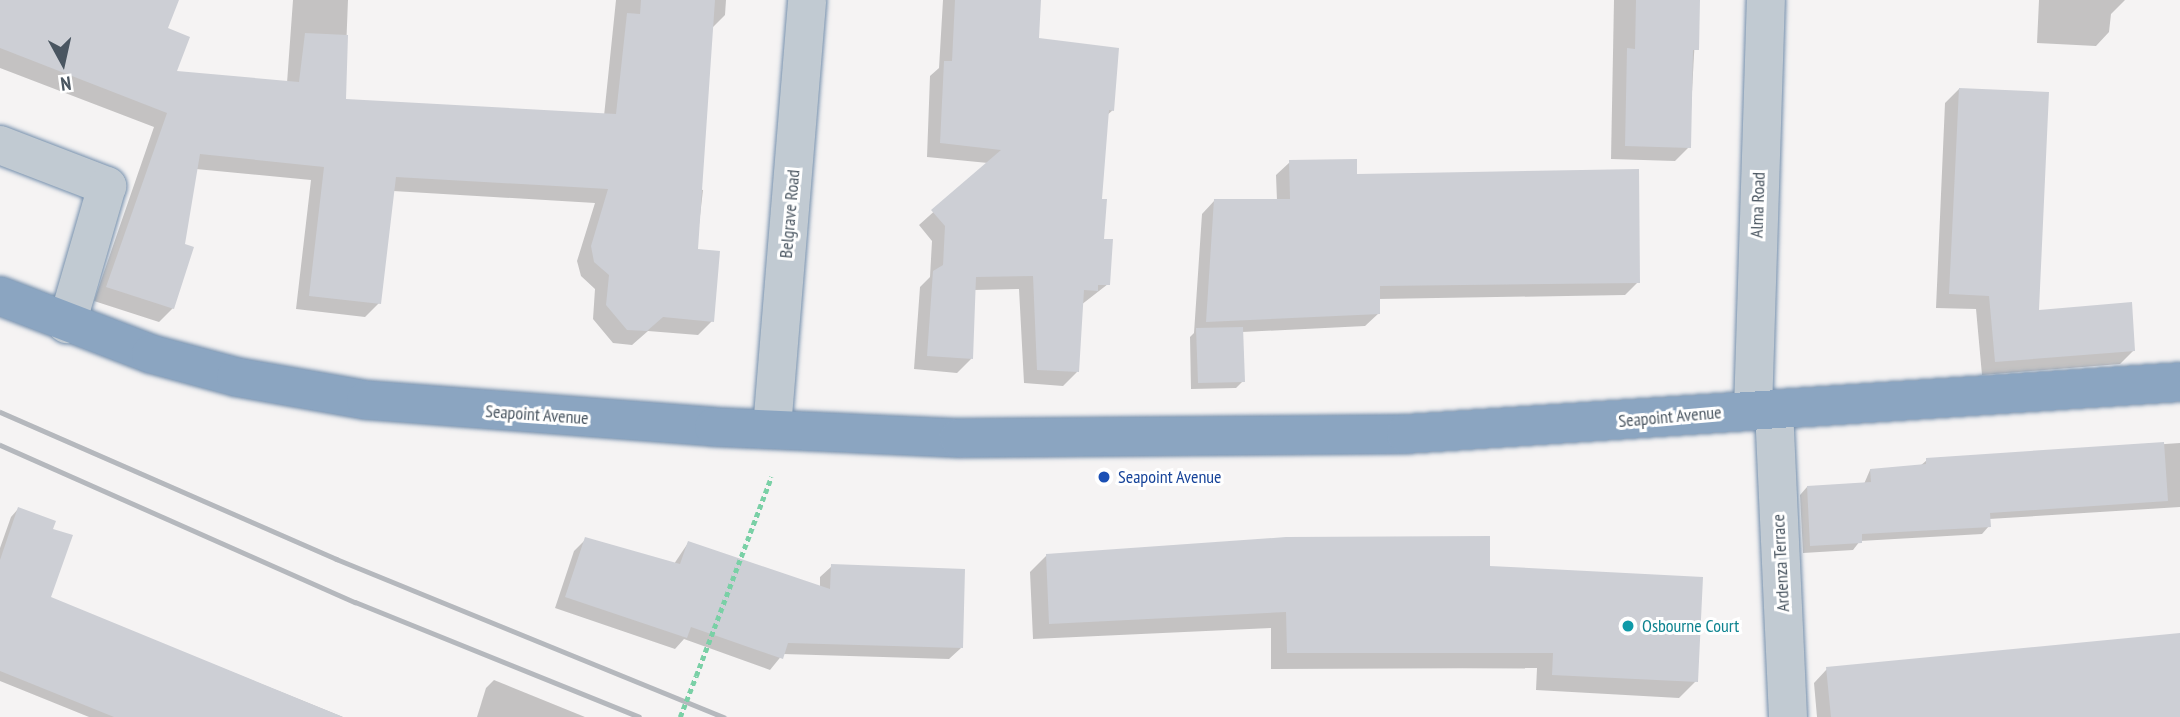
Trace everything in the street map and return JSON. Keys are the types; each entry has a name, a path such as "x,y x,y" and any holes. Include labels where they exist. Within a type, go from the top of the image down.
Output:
{"highway":[{"name":"Seapoint Avenue","path":"0,296 67,324 236,377 366,401 436,409 772,428 1082,440 1352,435 2180,382"}],"street":[{"name":"Belgrave Road","path":"772,428 807,0"},
{"name":"Alma Road","path":"1764,410 1766,0"},
{"path":"0,145 107,186 67,324"},
{"name":"Ardenza Terrace","path":"1764,410 1788,717"}],"path":[{"path":"680,717 775,467"}],"building":[{"path":"0,0 179,0 168,28 190,37 177,71 299,82 305,33 348,35 346,99 616,114 627,13 640,14 641,0 715,0 698,249 720,251 714,322 663,317 647,331 627,330 606,305 609,275 594,262 591,246 608,189 396,177 381,304 309,296 324,167 200,154 185,244 194,247 174,309 106,287 167,113 0,48"},
{"path":"955,0 1041,0 1039,38 1119,48 1114,111 1109,110 1102,199 1107,199 1104,239 1113,239 1110,285 1098,285 1098,291 1084,290 1079,372 1037,370 1033,276 976,277 973,359 927,356 933,271 943,265 945,226 931,210 1001,150 940,143 944,61 952,61"},
{"path":"1636,0 1700,0 1699,50 1693,50 1691,148 1625,146 1627,48 1635,49"},
{"path":"1959,88 2049,92 2039,310 2132,302 2135,351 1995,362 1989,296 1949,294"},
{"path":"1357,159 1357,174 1639,169 1640,283 1380,286 1380,314 1206,322 1214,199 1290,199 1289,160"},
{"path":"1243,327 1245,382 1198,383 1196,328"},
{"path":"2164,442 2168,501 1990,513 1991,527 1862,534 1862,543 1810,546 1807,486 1871,482 1870,469 1926,464 1926,458"},
{"path":"18,507 56,521 53,529 73,535 51,597 343,717 114,717 0,671 0,560"},
{"path":"1490,536 1490,566 1703,577 1698,682 1552,675 1553,653 1287,653 1286,612 1049,624 1046,554 1286,537"},
{"path":"585,537 680,564 688,541 830,589 831,564 965,569 963,648 788,643 783,659 691,627 687,638 565,597"},
{"path":"2180,633 2180,717 1831,717 1826,667"}],"railway":[{"path":"0,412 336,559 724,717"},
{"path":"0,445 355,602 639,717"}],"place":[{"name":"Seapoint Avenue","path":"1104,477"},
{"name":"Osbourne Court","path":"1628,626"}]}
